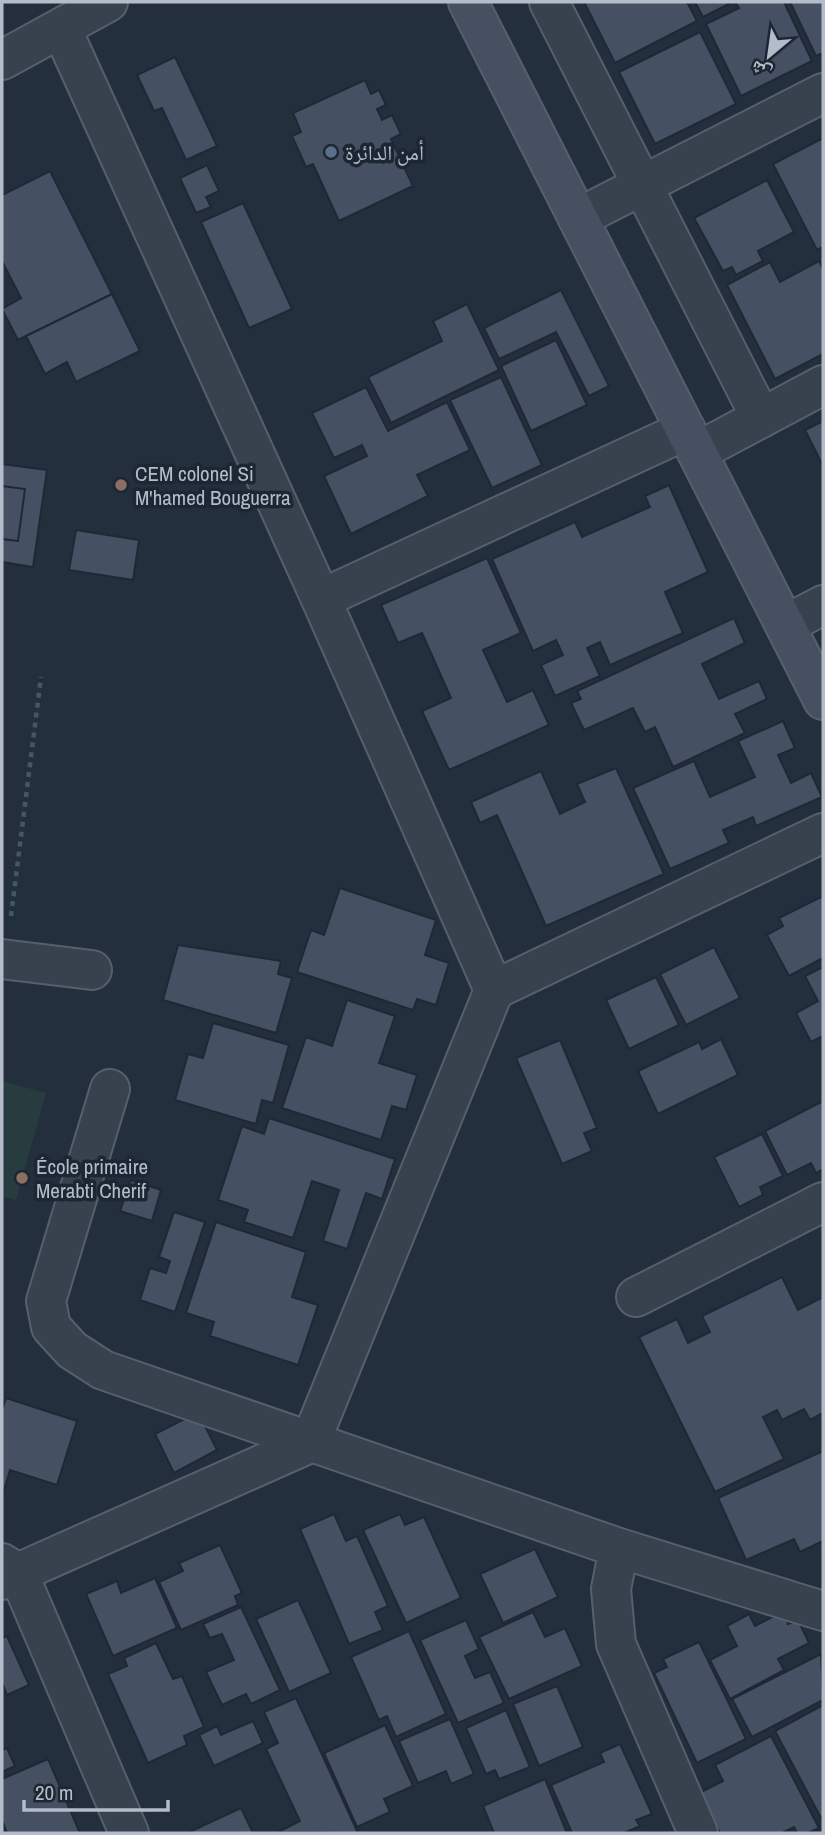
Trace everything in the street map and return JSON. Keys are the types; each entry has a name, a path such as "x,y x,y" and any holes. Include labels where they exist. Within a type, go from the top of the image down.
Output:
{"main road":[{"path":"468,2 823,700"}],"street":[{"path":"2,60 62,30 108,2"},
{"path":"549,2 761,418"},
{"path":"62,30 321,599 494,990"},
{"path":"578,218 823,93"},
{"path":"321,599 691,441 761,418 823,385"},
{"path":"785,625 823,605"},
{"path":"129,1833 7,1572 310,1443 494,990 823,833"},
{"path":"3,959 92,970"},
{"path":"110,1088 46,1301 51,1326 72,1350 103,1370 310,1443 618,1548 823,1611"},
{"path":"636,1297 823,1202"},
{"path":"618,1548 610,1609 616,1644 692,1831"}],"path":[{"path":"3,959 41,677"}],"green space":[{"path":"2,1081 46,1093 16,1200 2,1196"}],"building":[{"path":"584,2 687,2 697,21 615,63"},
{"path":"695,2 727,2 729,4 703,17"},
{"path":"735,2 784,2 812,61 741,96 706,24 739,8"},
{"path":"790,2 823,2 823,53 816,56"},
{"path":"700,32 736,104 655,144 619,72"},
{"path":"175,57 217,146 186,160 162,108 154,111 137,75"},
{"path":"365,80 371,94 379,90 386,105 377,109 382,120 392,115 401,134 391,139 413,186 339,221 313,164 306,167 292,136 301,132 293,113"},
{"path":"823,138 823,247 817,250 773,164"},
{"path":"207,165 219,191 206,197 211,207 196,213 180,178"},
{"path":"50,171 112,294 18,340 2,309 21,298 2,261 2,195"},
{"path":"767,180 794,232 758,251 763,261 736,275 732,267 723,271 694,218"},
{"path":"243,203 292,309 249,328 201,222"},
{"path":"819,261 823,269 823,354 775,379 727,285 770,262 780,282"},
{"path":"561,290 609,386 589,396 556,332 499,359 484,328"},
{"path":"112,294 140,351 76,382 67,362 45,374 26,336"},
{"path":"467,304 499,370 391,423 368,377 442,341 433,321"},
{"path":"556,340 587,405 531,431 501,366"},
{"path":"501,377 542,465 492,488 450,400"},
{"path":"366,387 388,431 447,402 470,450 417,475 428,496 351,534 324,476 367,456 362,445 334,458 312,413"},
{"path":"823,421 823,466 805,430"},
{"path":"2,464 47,470 33,567 2,562"},
{"path":"669,485 708,572 665,592 683,633 610,665 600,642 587,648 600,676 555,696 541,665 563,655 556,640 533,651 492,559 575,522 582,537 650,507 645,496"},
{"path":"2,486 25,489 18,541 2,539"},
{"path":"76,530 139,540 133,580 69,570"},
{"path":"487,558 521,633 483,650 507,702 533,690 549,725 449,770 422,711 451,698 422,633 398,643 381,605"},
{"path":"734,618 745,643 702,664 719,699 759,681 767,699 735,714 745,733 673,767 655,727 645,732 633,708 584,730 571,703 581,699 577,691"},
{"path":"783,721 795,748 778,755 791,783 811,773 822,797 756,826 753,817 723,830 729,843 670,869 633,788 694,761 710,797 755,777 738,741"},
{"path":"616,768 664,874 546,926 497,815 480,823 471,802 541,771 560,814 585,802 577,784"},
{"path":"340,888 436,920 425,955 449,963 436,1005 417,999 413,1010 297,972 311,930 324,935"},
{"path":"823,896 823,958 789,976 767,935 783,926 779,918"},
{"path":"178,945 281,961 278,974 292,978 276,1033 163,1000"},
{"path":"714,947 740,998 686,1025 660,974"},
{"path":"823,967 823,1036 811,1042 796,1013 818,1001 805,976"},
{"path":"656,977 679,1025 629,1049 606,1000"},
{"path":"347,1000 395,1016 379,1063 417,1075 406,1110 392,1106 381,1140 282,1108 306,1037 332,1046"},
{"path":"213,1023 289,1045 273,1103 262,1100 256,1124 175,1100 188,1054 203,1058"},
{"path":"721,1039 738,1075 658,1114 638,1071 699,1042 702,1049"},
{"path":"560,1040 597,1128 584,1133 592,1151 562,1164 516,1058"},
{"path":"823,1101 823,1169 816,1173 811,1163 787,1175 765,1131"},
{"path":"269,1118 395,1159 382,1199 366,1193 347,1249 323,1241 339,1190 312,1181 293,1238 244,1222 248,1210 218,1200 242,1126 264,1134"},
{"path":"762,1134 783,1176 760,1187 763,1195 739,1207 714,1157"},
{"path":"131,1180 161,1190 152,1221 120,1211"},
{"path":"174,1212 205,1222 175,1312 140,1300 150,1268 166,1273 170,1261 159,1257"},
{"path":"216,1222 306,1252 292,1297 318,1305 298,1365 210,1336 214,1322 186,1313"},
{"path":"782,1277 798,1310 823,1297 823,1413 810,1420 804,1409 782,1420 777,1410 763,1417 784,1459 715,1492 639,1337 677,1319 688,1343 710,1332 702,1316"},
{"path":"6,1398 77,1421 57,1485 10,1470 2,1490 2,1410"},
{"path":"198,1412 217,1450 174,1473 155,1434"},
{"path":"823,1451 823,1541 800,1552 794,1539 746,1560 718,1498"},
{"path":"334,1514 346,1541 357,1536 388,1606 375,1612 383,1630 349,1644 300,1529"},
{"path":"400,1514 405,1525 424,1517 461,1598 406,1623 363,1530"},
{"path":"220,1545 242,1593 235,1596 238,1605 181,1630 159,1582 183,1571 179,1563"},
{"path":"535,1549 558,1597 503,1623 480,1574"},
{"path":"155,1578 177,1628 113,1656 86,1594 117,1581 121,1593"},
{"path":"298,1600 331,1673 289,1692 256,1619"},
{"path":"241,1607 280,1690 251,1704 246,1694 222,1705 206,1672 234,1660 222,1634 210,1638 203,1624"},
{"path":"786,1610 788,1624 798,1620 809,1643 778,1659 784,1670 730,1699 710,1660 737,1646 727,1626 749,1614 755,1626"},
{"path":"533,1612 545,1637 565,1628 582,1666 509,1699 479,1637"},
{"path":"466,1620 479,1649 465,1656 475,1678 490,1672 504,1703 458,1723 420,1640"},
{"path":"409,1631 446,1714 396,1737 387,1716 379,1720 351,1657"},
{"path":"7,1636 29,1685 7,1695 2,1682 2,1638"},
{"path":"699,1642 746,1739 697,1763 654,1673 667,1667 663,1659"},
{"path":"156,1643 173,1679 182,1676 204,1727 184,1736 187,1745 148,1763 108,1674 127,1666 124,1658"},
{"path":"821,1654 823,1700 752,1737 732,1699"},
{"path":"557,1686 583,1747 539,1766 513,1704"},
{"path":"296,1698 358,1833 278,1832 300,1821 266,1749 278,1743 264,1712"},
{"path":"823,1705 823,1817 821,1818 775,1731"},
{"path":"506,1710 530,1767 499,1779 495,1770 486,1774 466,1728"},
{"path":"450,1719 474,1774 451,1784 446,1771 418,1783 399,1741"},
{"path":"253,1721 263,1743 214,1766 199,1735 217,1726 221,1735"},
{"path":"385,1725 413,1786 384,1799 390,1812 357,1827 324,1753"},
{"path":"771,1736 819,1828 808,1833 797,1833 794,1827 782,1833 720,1833 699,1793 723,1781 715,1765"},
{"path":"620,1744 652,1814 636,1820 640,1826 624,1833 572,1833 551,1785 604,1762 600,1753"},
{"path":"7,1748 15,1766 2,1772 2,1750"},
{"path":"48,1759 80,1833 7,1833 2,1820 2,1779"},
{"path":"545,1779 567,1833 494,1833 483,1806"},
{"path":"241,1808 253,1833 187,1833"}],"place":[{"name":"أمن الدائرة","path":"331,152"},
{"name":"CEM colonel Si M'hamed Bouguerra","path":"121,485"},
{"name":"École primaire Merabti Cherif","path":"22,1178"}]}
